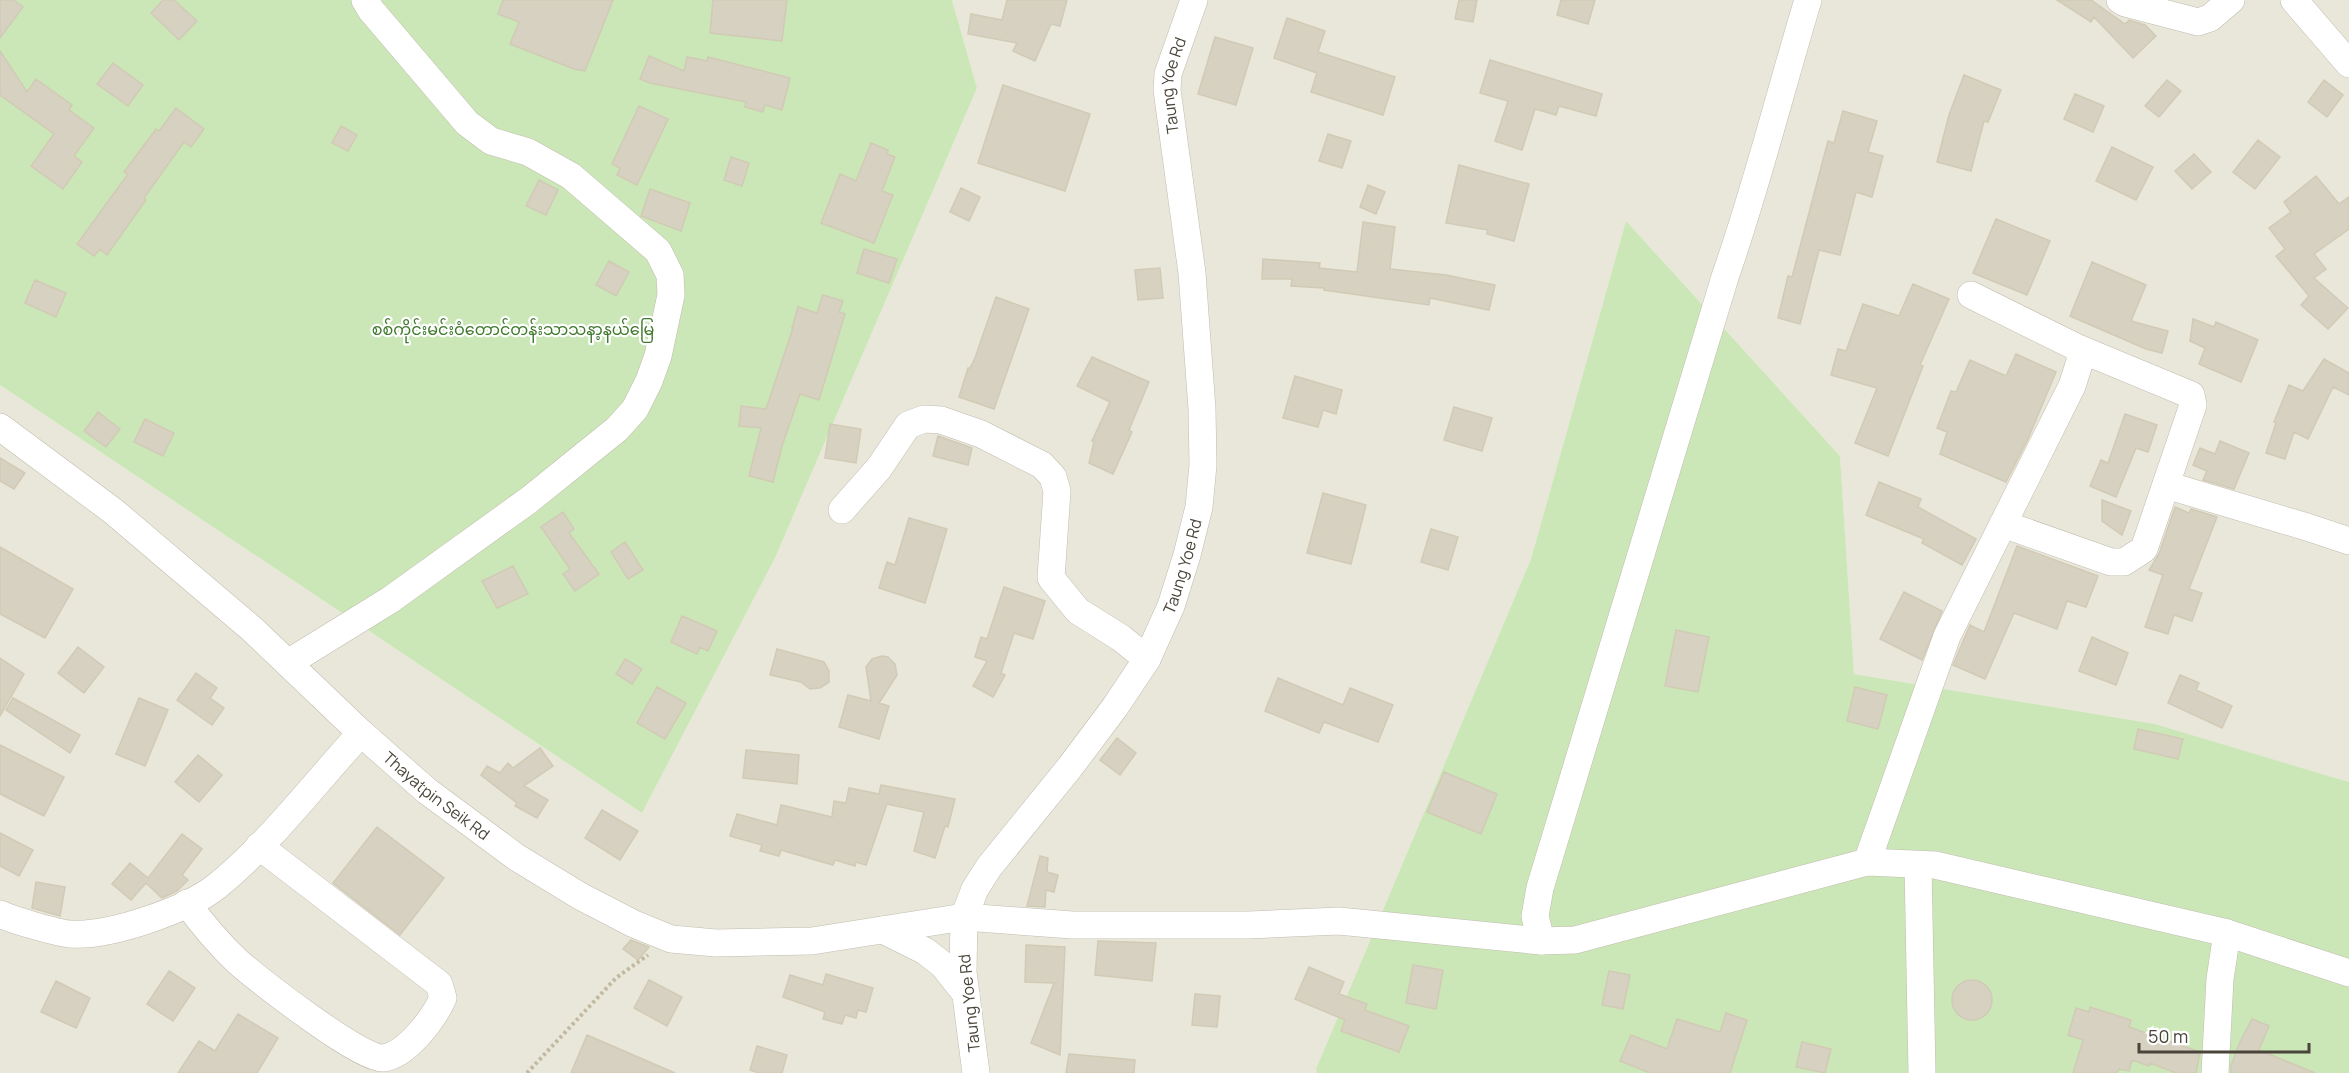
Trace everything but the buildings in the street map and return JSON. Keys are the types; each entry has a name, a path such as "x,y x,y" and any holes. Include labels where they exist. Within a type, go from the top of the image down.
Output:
{"street":[{"path":"288,663 390,600 529,500 617,429 635,409 649,381 658,356 671,296 670,275 658,251 571,176 528,152 491,141 467,123 370,10 365,0"},
{"name":"Taung Yoe Rd","path":"976,1073 963,972 964,917 975,889 989,867 1116,707 1147,658 1171,606 1199,507 1203,465 1202,409 1192,273 1167,90 1167,74 1194,0"},
{"path":"1541,941 1535,916 1540,888 1725,277 1744,222 1779,92 1808,0"},
{"path":"2120,0 2198,22 2210,18 2231,0"},
{"path":"2294,0 2349,64"},
{"path":"1971,295 2080,349 2182,389 2191,395 2193,405 2144,549 2124,562 2112,562 2003,524"},
{"path":"1867,862 1947,636 2072,386 2080,361 2080,349"},
{"path":"842,510 879,468 908,425 924,419 941,420 981,434 1042,465 1053,477 1057,491 1051,578 1078,611 1121,638 1147,658"},
{"name":"Thayatpin Seik Rd","path":"0,427 113,511 288,663 361,733 427,791 516,857 580,896 634,924 671,939 716,943 812,941 964,917 1072,925 1249,925 1339,921 1541,941 1575,940 1867,862 1935,865 2227,933 2349,973"},
{"path":"2166,485 2307,526 2349,542"},
{"path":"0,914 70,934 108,930 161,916 187,903 216,888 259,846 361,733"},
{"path":"187,903 205,928 239,963 334,1035 369,1055 382,1058 397,1053 435,1017 443,998 439,984 259,846"},
{"path":"1918,865 1922,1073"},
{"path":"883,930 925,951 943,965 967,995"},
{"path":"2216,1073 2220,979 2227,933"}],"path":[{"path":"526,1073 616,978 671,939"}],"shaded area":[{"path":"952,0 2349,0 2349,782 2155,724 1854,674 1840,456 1626,221 1531,559 1316,1069 1317,1073 0,1073 0,385 642,813 775,558 977,88"}],"green space":[{"name":"စစ်ကိုင်းမင်းဝံတောင်တန်းသာသနာ့နယ်မြေ","path":"0,0 952,0 977,88 775,558 642,813 0,385"},
{"path":"1626,221 1840,456 1854,674 2155,724 2349,782 2349,1073 1317,1073 1316,1069 1531,559"}]}
